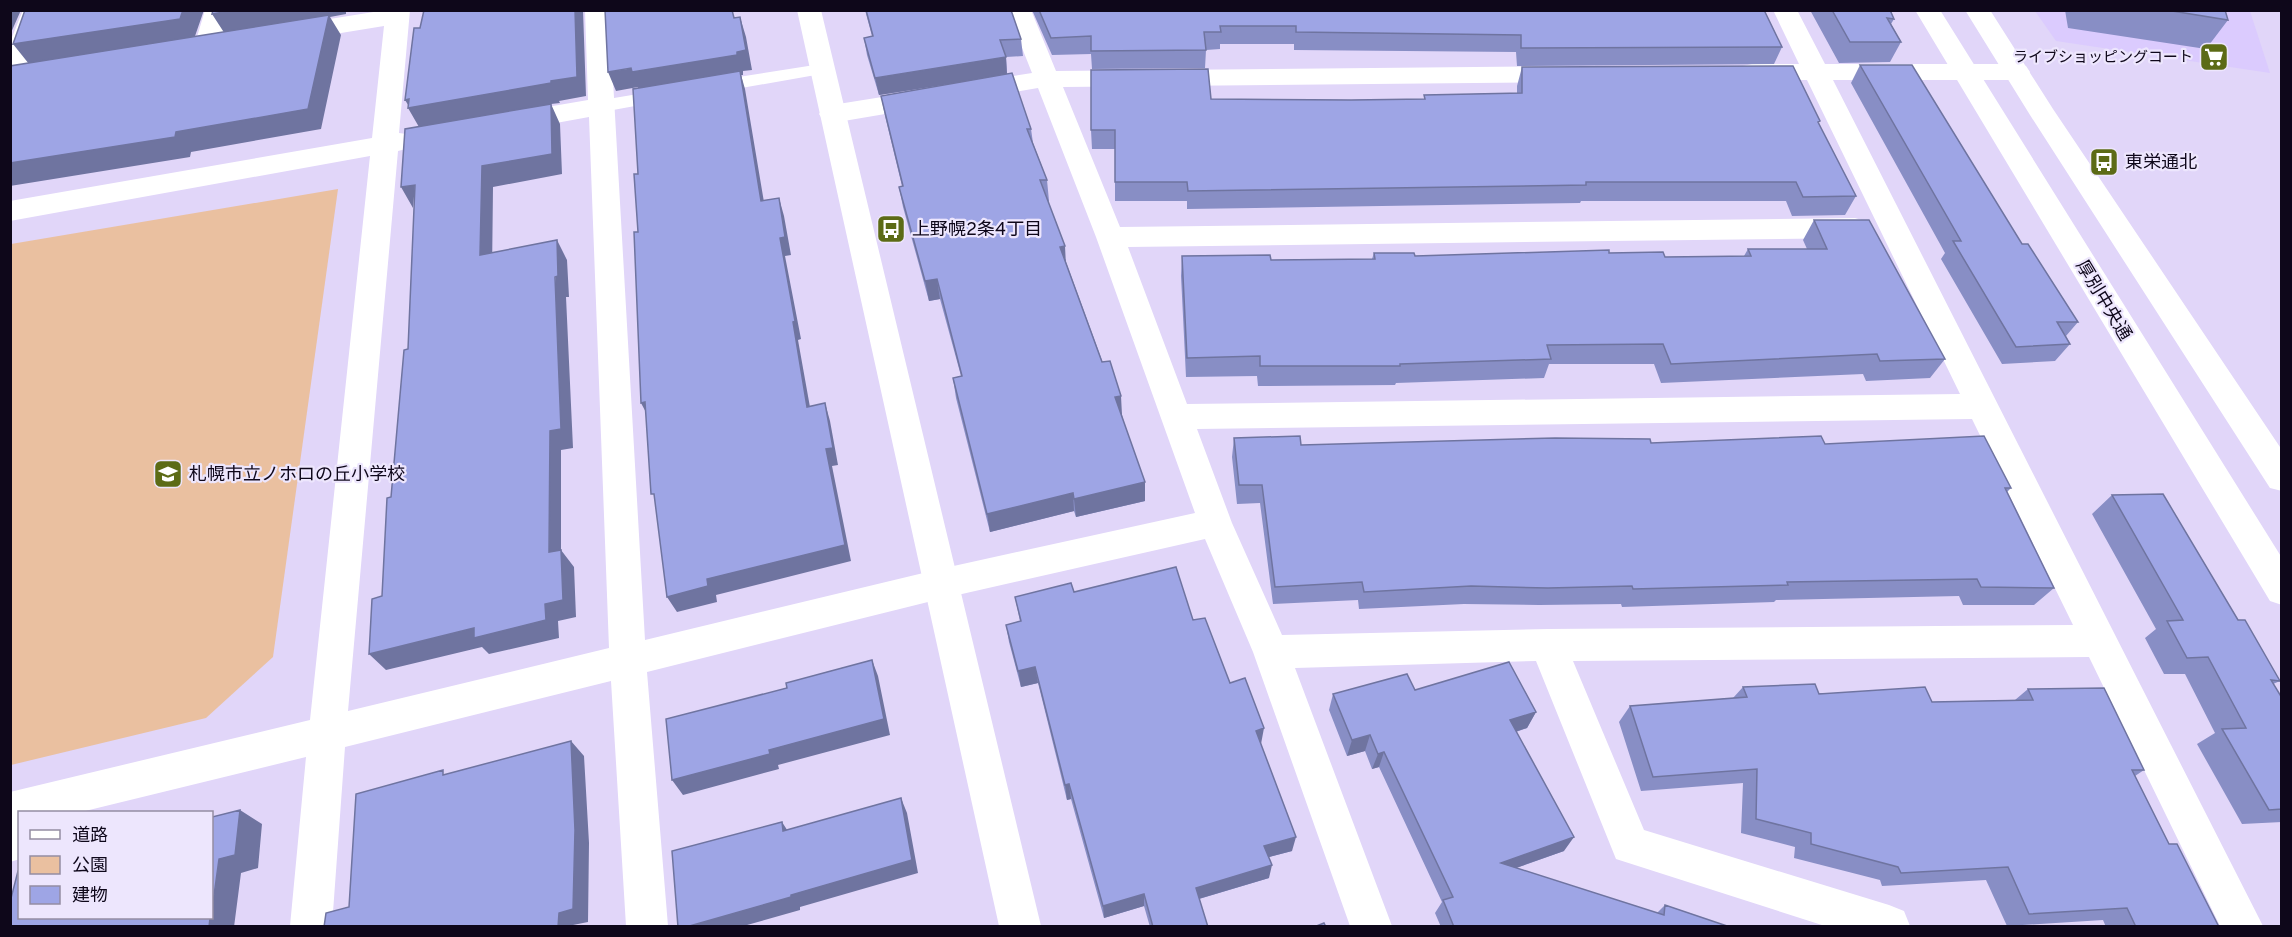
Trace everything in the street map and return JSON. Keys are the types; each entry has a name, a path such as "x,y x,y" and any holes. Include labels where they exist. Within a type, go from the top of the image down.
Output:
{"street":[{"path":"18,76 35,10"},
{"path":"207,47 217,10"},
{"path":"597,10 627,660 646,927"},
{"path":"809,10 1020,927"},
{"path":"1019,10 1110,237 1215,523 1271,652 1371,927"},
{"path":"1785,10 1891,227 1984,406 2242,927"},
{"name":"厚別中央通","path":"1927,10 2282,590"},
{"path":"1977,10 2043,115 2282,478"},
{"path":"266,37 397,14 310,927"},
{"path":"1733,72 2017,72"},
{"path":"832,114 1046,79 1591,74"},
{"path":"488,126 602,106"},
{"path":"10,211 431,137"},
{"path":"1110,237 1891,227"},
{"path":"1177,417 1984,406"},
{"path":"49,811 327,734 940,584 1215,523"},
{"path":"1271,652 1548,645 2099,640"},
{"path":"1548,645 1630,844 1889,927"}],"lane":[{"path":"602,106 821,69"}],"shaded area":[{"name":"ライブショッピングコート","path":"2035,11 2250,11 2270,73 2056,41"}],"green space":[{"name":"札幌市立ノホロの丘小学校","path":"338,189 273,657 206,718 11,765 11,244"}],"building":[{"path":"25,10 183,10 180,19 13,44"},
{"path":"213,10 235,10 212,14"},
{"path":"424,10 575,10 577,77 408,108 409,99 405,100 414,28 420,28"},
{"path":"605,10 732,10 734,18 740,17 746,50 737,52 737,55 632,72 631,68 608,72"},
{"path":"866,10 1011,10 1021,39 1000,40 1006,57 875,78 864,38 873,36"},
{"path":"1039,10 1764,10 1782,47 1521,48 1521,35 1296,32 1296,26 1220,26 1221,32 1204,32 1206,50 1091,51 1091,36 1051,38"},
{"path":"1832,10 1890,10 1894,19 1887,18 1901,42 1850,42"},
{"path":"2166,10 2225,10 2228,20"},
{"path":"329,15 308,109 176,132 175,137 10,163 10,66"},
{"path":"1860,65 1912,65 2022,244 2028,244 2078,322 2057,322 2070,344 2016,347 1953,241 1961,241"},
{"path":"1793,66 1820,121 1818,122 1856,196 1803,197 1796,182 1586,182 1586,185 1188,191 1187,182 1115,182 1115,130 1091,130 1091,70 1208,69 1211,99 1351,100 1425,99 1424,95 1522,93 1522,67"},
{"path":"740,71 761,201 779,198 785,237 780,238 807,407 825,403 833,448 826,449 845,545 707,579 708,586 667,597 654,494 651,494 645,402 641,403 634,232 638,232 634,174 638,174 633,89"},
{"path":"1012,73 1031,129 1027,129 1047,180 1040,180 1065,246 1060,247 1102,362 1110,361 1121,396 1115,397 1145,482 1074,499 1073,493 987,514 953,378 962,376 937,279 925,281 899,187 903,186 881,96"},
{"path":"551,104 552,154 482,166 480,255 557,240 558,276 555,277 561,429 550,431 549,552 561,550 563,600 545,604 546,620 474,638 474,628 369,654 372,599 382,596 387,498 391,497 404,350 408,349 415,185 401,187 405,129"},
{"path":"1814,220 1869,220 1945,359 1880,361 1877,354 1671,364 1663,344 1547,345 1551,359 1400,364 1400,366 1260,366 1260,356 1187,358 1182,256 1270,255 1271,260 1375,259 1374,253 1414,253 1415,256 1609,250 1609,253 1663,252 1665,257 1751,256 1748,249 1827,249"},
{"path":"1300,436 1301,445 1555,438 1650,439 1651,443 1821,436 1825,444 1984,436 2011,488 2005,488 2054,588 1981,587 1977,579 1787,582 1788,585 1633,589 1632,586 1548,588 1471,586 1364,592 1362,582 1275,587 1262,485 1239,485 1234,438"},
{"path":"2163,494 2238,620 2245,620 2280,681 2271,680 2282,698 2282,809 2269,810 2222,729 2246,728 2208,657 2187,658 2167,621 2183,620 2112,495"},
{"path":"1176,567 1193,620 1205,618 1230,683 1245,678 1264,728 1256,731 1296,837 1264,846 1272,865 1196,888 1208,927 1153,927 1144,894 1103,906 1069,784 1065,785 1035,667 1018,671 1006,625 1021,621 1015,597 1071,583 1074,592"},
{"path":"872,660 884,719 769,750 770,754 672,780 666,719 787,688 786,683"},
{"path":"1509,662 1536,712 1510,720 1574,837 1501,863 1664,915 1665,905 1730,927 1454,927 1443,900 1453,897 1384,752 1378,754 1370,735 1352,740 1333,694 1407,674 1415,690"},
{"path":"1815,684 1819,694 1925,687 1932,702 2033,700 2028,689 2104,688 2144,770 2132,770 2169,844 2177,844 2219,927 2136,927 2127,908 2029,914 2008,867 1901,873 1898,867 1811,844 1811,833 1756,819 1757,769 1653,777 1630,706 1747,697 1743,687"},
{"path":"571,741 575,830 573,909 559,913 558,927 324,927 326,913 349,907 356,794 443,770 443,775"},
{"path":"901,798 912,860 791,895 791,897 686,927 678,927 672,851 782,822 783,831"},
{"path":"240,810 235,855 219,859 213,903 213,817"},
{"path":"18,871 18,919 210,919 209,927 10,927 10,902"},
{"path":"1324,923 1326,927 1314,927"}],"place":[{"name":"ライブショッピングコート","path":"2214,57"},
{"name":"東栄通北","path":"2104,162"},
{"name":"上野幌2条4丁目","path":"891,229"},
{"name":"札幌市立ノホロの丘小学校","path":"168,474"}]}
